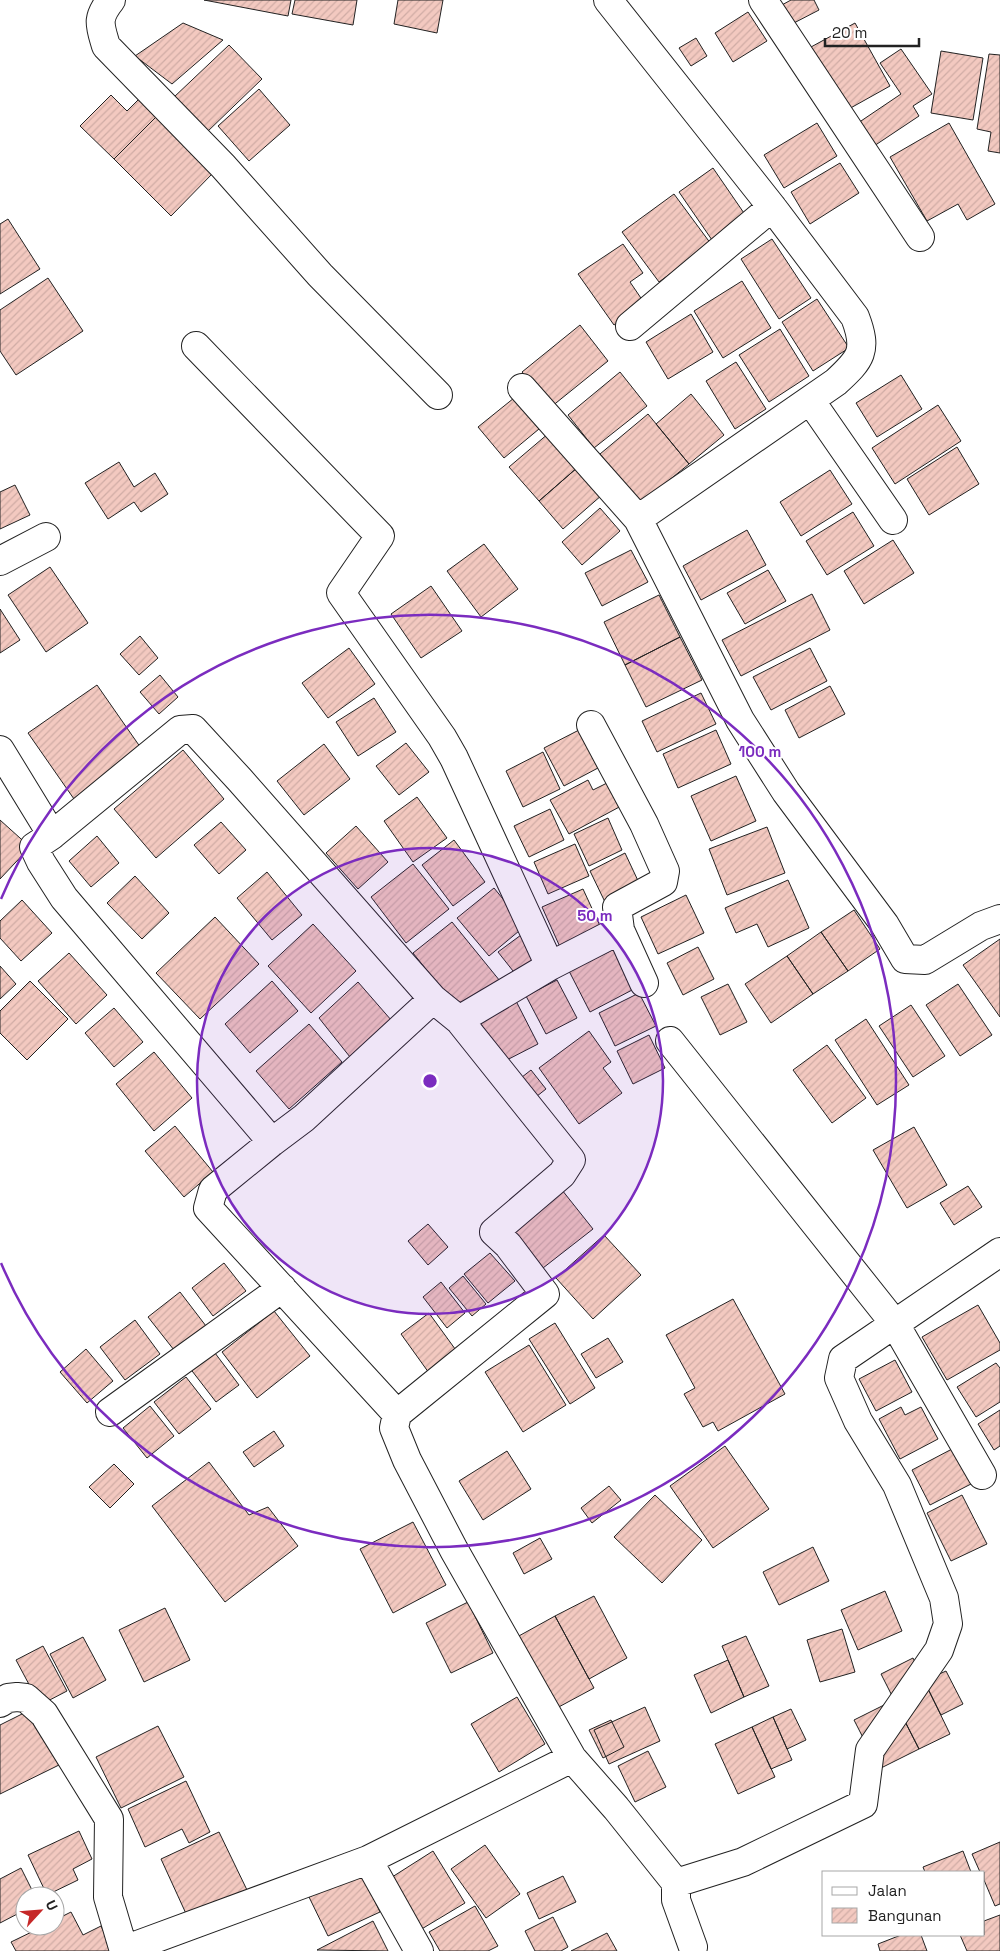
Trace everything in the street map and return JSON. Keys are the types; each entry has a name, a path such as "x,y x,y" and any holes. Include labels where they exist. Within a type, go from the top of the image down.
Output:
{"street":[{"path":"112,0 105,8 100,22 106,46 223,166 320,275 438,395"},
{"path":"608,0 772,207 855,317 862,334 862,349 852,367 836,382 638,519"},
{"path":"763,0 920,237"},
{"path":"630,326 772,207"},
{"path":"196,346 380,536 342,594 442,737 454,758 550,966"},
{"path":"522,388 638,519 740,720 786,792 885,926 905,959 925,960 981,926 1000,919"},
{"path":"810,400 893,520"},
{"path":"0,561 46,537"},
{"path":"592,725 644,824 665,871 663,882 617,907 620,930 644,983"},
{"path":"272,1142 64,898 41,862 34,847 52,835 180,730 194,729 433,999 459,1020 571,1160 562,1174 494,1232 508,1245 545,1294 397,1414 394,1428 407,1460 454,1550 572,1758 616,1808 676,1883 676,1900 694,1947"},
{"path":"0,750 52,835"},
{"path":"459,1020 550,966 620,930"},
{"path":"397,1414 208,1208 213,1190 304,1118 433,999"},
{"path":"670,1041 895,1324 982,1475"},
{"path":"676,1883 743,1862 863,1804 870,1750 939,1650 948,1624 944,1598 898,1486 858,1421 838,1378 843,1359 1000,1252"},
{"path":"110,1412 282,1288"},
{"path":"0,1703 8,1698 26,1698 44,1714 109,1819 108,1897 124,1951 368,1860 572,1758"},
{"path":"368,1860 419,1951"}],"building":[{"path":"204,0 291,0 288,16"},
{"path":"295,0 357,0 353,25 292,14"},
{"path":"398,0 443,0 437,33 394,24"},
{"path":"791,0 814,0 819,10 790,25 780,6"},
{"path":"748,12 767,41 733,62 715,33"},
{"path":"183,23 223,40 172,84 135,56"},
{"path":"855,23 890,86 847,110 811,47"},
{"path":"696,38 707,56 691,66 679,48"},
{"path":"229,45 262,79 206,133 173,98"},
{"path":"901,49 932,94 913,106 919,116 874,146 858,123 901,94 880,63"},
{"path":"941,51 983,58 973,120 931,113"},
{"path":"989,54 1000,55 1000,153 988,151 991,132 977,129"},
{"path":"259,89 290,125 249,161 218,126"},
{"path":"111,95 127,111 139,99 156,117 114,159 80,126"},
{"path":"156,117 213,173 171,216 114,159"},
{"path":"817,123 837,156 784,188 764,155"},
{"path":"949,123 995,204 967,220 958,204 927,221 890,157"},
{"path":"840,163 859,193 810,224 791,192"},
{"path":"713,168 746,216 712,240 679,192"},
{"path":"674,194 711,244 659,282 622,232"},
{"path":"8,219 40,269 0,294 0,224"},
{"path":"772,239 811,298 779,319 741,259"},
{"path":"623,244 643,273 630,282 645,304 614,325 578,274"},
{"path":"48,278 83,331 16,375 0,351 0,310"},
{"path":"742,281 771,328 723,358 694,311"},
{"path":"817,299 849,348 813,371 782,322"},
{"path":"691,314 713,352 668,379 646,342"},
{"path":"580,325 608,361 551,407 522,372"},
{"path":"780,329 809,376 769,402 739,355"},
{"path":"736,362 766,409 735,429 706,381"},
{"path":"620,372 647,406 594,448 568,415"},
{"path":"901,375 922,409 877,437 856,403"},
{"path":"691,394 724,435 689,464 656,424"},
{"path":"514,398 539,429 504,458 478,427"},
{"path":"938,405 961,441 895,484 872,448"},
{"path":"648,414 689,464 640,504 600,454"},
{"path":"549,433 578,467 539,501 509,467"},
{"path":"957,447 979,484 929,515 907,479"},
{"path":"119,462 134,487 155,473 168,494 141,512 134,502 108,519 85,483"},
{"path":"578,467 602,495 563,529 539,501"},
{"path":"830,470 852,504 801,536 780,502"},
{"path":"15,485 30,515 0,529 0,492"},
{"path":"600,508 620,531 582,565 562,542"},
{"path":"853,512 874,546 827,575 806,541"},
{"path":"747,530 766,565 701,600 683,566"},
{"path":"893,540 914,573 864,604 844,571"},
{"path":"484,544 518,589 481,617 447,571"},
{"path":"631,550 648,582 602,606 585,573"},
{"path":"50,567 88,623 46,652 8,595"},
{"path":"768,570 786,601 745,624 727,593"},
{"path":"431,586 462,631 421,658 391,614"},
{"path":"812,594 830,630 741,676 722,640"},
{"path":"659,595 680,637 625,665 604,622"},
{"path":"0,609 20,640 0,653"},
{"path":"140,636 158,658 139,675 120,654"},
{"path":"680,637 702,680 646,707 625,665"},
{"path":"349,648 375,684 328,718 302,683"},
{"path":"810,648 827,681 771,710 753,677"},
{"path":"160,675 178,697 159,714 140,692"},
{"path":"97,685 143,751 74,799 28,733"},
{"path":"830,686 845,714 799,738 785,710"},
{"path":"701,693 716,724 657,752 642,721"},
{"path":"374,698 396,732 358,756 336,722"},
{"path":"579,730 598,768 564,786 544,748"},
{"path":"716,730 731,764 678,788 663,754"},
{"path":"406,743 429,772 399,795 376,766"},
{"path":"324,744 350,779 304,815 277,781"},
{"path":"183,750 224,799 156,858 114,809"},
{"path":"543,752 560,789 523,807 506,771"},
{"path":"736,776 756,821 711,841 691,796"},
{"path":"588,780 593,790 611,781 623,805 569,834 550,800"},
{"path":"417,797 447,838 413,862 384,821"},
{"path":"550,809 564,840 529,857 514,826"},
{"path":"608,818 622,850 589,866 574,834"},
{"path":"0,820 30,847 0,879"},
{"path":"221,822 246,850 219,874 194,845"},
{"path":"356,826 388,862 358,889 326,853"},
{"path":"767,827 785,873 727,895 709,849"},
{"path":"97,836 119,863 91,887 69,861"},
{"path":"454,840 485,882 453,906 422,865"},
{"path":"575,844 589,876 548,894 534,862"},
{"path":"625,853 640,885 605,902 590,871"},
{"path":"413,864 449,909 406,943 371,897"},
{"path":"267,872 302,915 272,940 237,898"},
{"path":"135,876 169,913 142,939 107,903"},
{"path":"788,880 809,928 768,947 757,924 736,933 725,908"},
{"path":"494,888 525,926 489,956 457,918"},
{"path":"583,889 601,928 560,947 542,907"},
{"path":"686,895 704,933 658,954 641,917"},
{"path":"22,900 52,933 21,961 0,938 0,921"},
{"path":"854,910 880,949 848,971 821,932"},
{"path":"215,917 259,964 200,1019 156,973"},
{"path":"452,922 500,981 461,1013 413,953"},
{"path":"313,924 356,971 311,1013 268,966"},
{"path":"821,932 848,971 813,994 787,956"},
{"path":"521,935 540,960 517,976 498,952"},
{"path":"1000,939 1000,1017 963,965"},
{"path":"698,947 714,979 683,995 667,963"},
{"path":"614,949 634,989 590,1012 569,971"},
{"path":"69,953 107,995 76,1024 38,981"},
{"path":"787,956 813,994 771,1023 745,984"},
{"path":"0,966 16,984 0,999"},
{"path":"557,980 577,1018 546,1034 526,996"},
{"path":"30,981 68,1019 27,1060 0,1033 0,1011"},
{"path":"272,981 298,1011 250,1053 225,1024"},
{"path":"358,982 392,1021 350,1057 319,1018"},
{"path":"728,984 747,1022 720,1035 701,997"},
{"path":"958,984 992,1035 960,1056 926,1005"},
{"path":"639,993 656,1026 615,1046 599,1013"},
{"path":"516,1001 538,1044 501,1063 479,1020"},
{"path":"911,1005 945,1056 913,1077 879,1026"},
{"path":"114,1008 143,1042 114,1067 85,1033"},
{"path":"866,1019 909,1085 877,1105 835,1040"},
{"path":"309,1024 342,1062 289,1109 256,1071"},
{"path":"589,1031 611,1062 603,1068 622,1093 579,1124 539,1068"},
{"path":"649,1035 665,1068 633,1084 617,1051"},
{"path":"827,1045 866,1098 832,1123 793,1070"},
{"path":"154,1052 192,1098 154,1131 116,1084"},
{"path":"531,1070 546,1089 532,1100 517,1081"},
{"path":"175,1126 213,1172 184,1197 145,1151"},
{"path":"914,1127 947,1185 907,1208 873,1150"},
{"path":"968,1186 982,1207 954,1225 940,1203"},
{"path":"562,1190 593,1229 543,1268 513,1229"},
{"path":"428,1224 448,1247 428,1265 408,1241"},
{"path":"604,1235 641,1275 593,1319 556,1278"},
{"path":"490,1253 515,1281 488,1303 464,1274"},
{"path":"224,1263 246,1291 213,1316 192,1288"},
{"path":"463,1276 486,1304 472,1316 449,1288"},
{"path":"441,1282 465,1313 447,1328 423,1297"},
{"path":"180,1292 206,1326 174,1350 148,1317"},
{"path":"733,1299 785,1394 718,1431 713,1422 703,1427 684,1394 695,1388 666,1335"},
{"path":"978,1305 1000,1343 1000,1350 947,1380 922,1337"},
{"path":"274,1311 310,1356 257,1398 222,1352"},
{"path":"429,1313 458,1353 429,1373 401,1334"},
{"path":"135,1320 160,1354 125,1380 100,1347"},
{"path":"555,1323 595,1388 570,1404 529,1339"},
{"path":"608,1338 623,1362 596,1378 581,1354"},
{"path":"529,1345 566,1405 523,1432 485,1372"},
{"path":"86,1349 113,1381 87,1403 60,1372"},
{"path":"212,1349 239,1385 216,1402 189,1367"},
{"path":"895,1360 912,1392 876,1411 859,1379"},
{"path":"996,1363 1000,1368 1000,1402 976,1417 957,1387"},
{"path":"186,1377 211,1409 179,1434 154,1402"},
{"path":"150,1406 174,1436 147,1458 123,1428"},
{"path":"901,1407 905,1415 921,1407 938,1439 900,1459 879,1419"},
{"path":"1000,1410 1000,1446 994,1450 978,1424"},
{"path":"274,1431 284,1446 254,1467 243,1452"},
{"path":"725,1446 769,1509 713,1548 670,1486"},
{"path":"952,1449 971,1484 930,1505 912,1470"},
{"path":"507,1451 531,1489 483,1520 459,1481"},
{"path":"209,1462 249,1515 268,1507 298,1546 225,1602 152,1506"},
{"path":"114,1464 134,1484 110,1508 89,1487"},
{"path":"609,1486 621,1500 592,1523 581,1508"},
{"path":"655,1495 702,1540 662,1583 614,1537"},
{"path":"962,1495 987,1544 951,1561 927,1513"},
{"path":"413,1522 446,1585 393,1613 360,1549"},
{"path":"540,1538 552,1559 524,1574 513,1553"},
{"path":"813,1547 829,1581 779,1605 763,1572"},
{"path":"885,1591 902,1631 858,1650 841,1610"},
{"path":"594,1596 627,1658 589,1679 555,1616"},
{"path":"468,1602 493,1653 451,1673 426,1623"},
{"path":"165,1608 190,1660 144,1682 119,1630"},
{"path":"555,1616 594,1688 555,1709 517,1637"},
{"path":"842,1629 855,1672 820,1682 807,1640"},
{"path":"746,1636 769,1686 744,1697 722,1646"},
{"path":"83,1637 106,1680 73,1698 50,1654"},
{"path":"43,1646 67,1691 40,1705 16,1660"},
{"path":"913,1658 950,1734 919,1749 881,1674"},
{"path":"728,1660 744,1697 711,1713 694,1675"},
{"path":"946,1671 963,1704 941,1715 924,1681"},
{"path":"517,1697 545,1744 499,1772 471,1724"},
{"path":"894,1700 919,1749 879,1769 854,1720"},
{"path":"645,1707 660,1741 609,1764 594,1730"},
{"path":"791,1709 806,1740 787,1749 773,1717"},
{"path":"30,1710 59,1765 0,1794 0,1725"},
{"path":"773,1717 792,1760 771,1769 752,1727"},
{"path":"611,1720 624,1747 603,1758 589,1730"},
{"path":"158,1726 184,1777 121,1808 96,1757"},
{"path":"752,1727 775,1777 738,1794 715,1744"},
{"path":"648,1751 666,1787 635,1802 618,1766"},
{"path":"186,1781 210,1832 189,1843 182,1829 145,1847 128,1809"},
{"path":"79,1831 92,1859 73,1869 78,1880 65,1886 43,1886 28,1855"},
{"path":"219,1832 247,1890 188,1918 161,1859"},
{"path":"1000,1842 1000,1904 995,1906 985,1882 985,1871 980,1871 972,1854"},
{"path":"485,1845 520,1894 486,1918 451,1869"},
{"path":"433,1851 465,1903 420,1930 389,1879"},
{"path":"963,1851 971,1871 925,1871 923,1867"},
{"path":"21,1868 30,1886 15,1886 15,1915 0,1923 0,1879"},
{"path":"361,1872 380,1912 328,1936 309,1897"},
{"path":"563,1876 576,1902 539,1919 527,1893"},
{"path":"475,1906 498,1946 488,1951 440,1951 429,1932"},
{"path":"71,1912 83,1935 101,1926 113,1951 16,1951 11,1942 23,1936 65,1936 65,1915"},
{"path":"1000,1915 1000,1951 967,1951 960,1936 985,1936 985,1921"},
{"path":"553,1917 568,1947 561,1951 535,1951 525,1931"},
{"path":"373,1921 388,1951 317,1950"},
{"path":"607,1933 617,1951 571,1951"},
{"path":"898,1936 921,1936 927,1951 880,1951 878,1944"}]}
